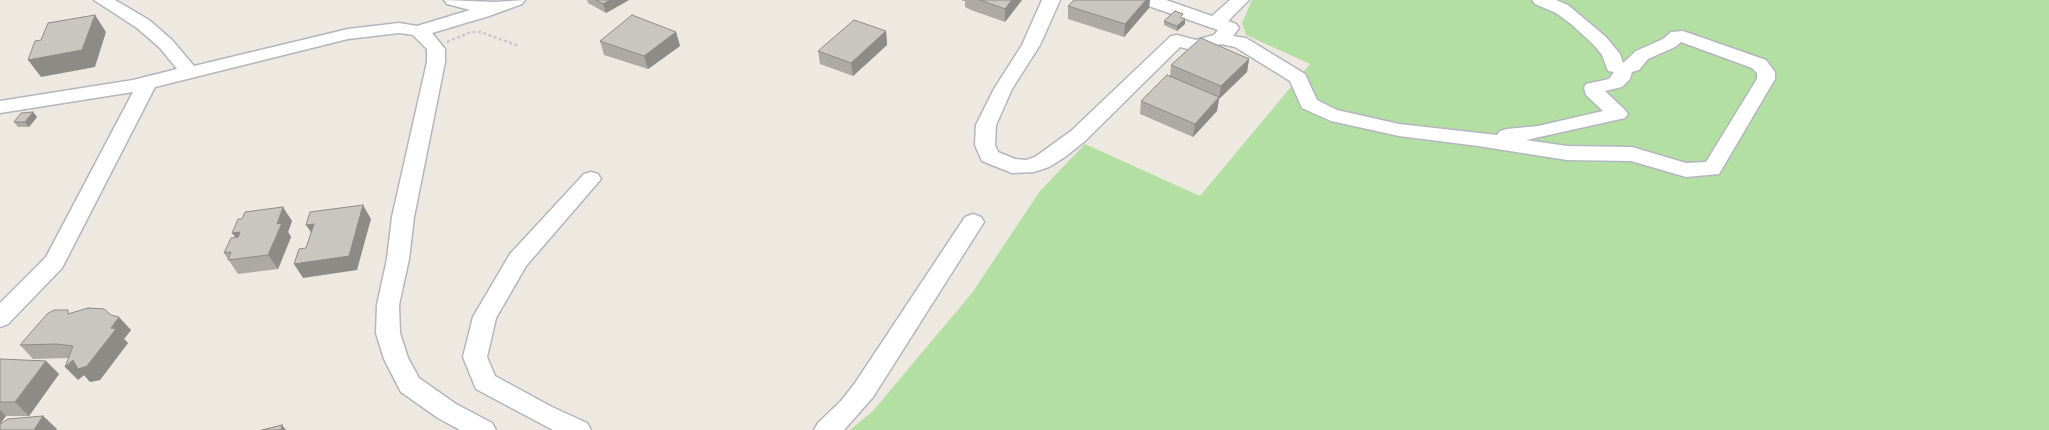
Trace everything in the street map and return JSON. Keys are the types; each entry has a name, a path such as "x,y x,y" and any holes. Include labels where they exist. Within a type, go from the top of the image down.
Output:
{"street":[{"path":"103,0 143,24 166,44 190,73"},
{"path":"453,0 470,5 510,2"},
{"path":"1051,0 1031,45 1003,89 986,125 985,145 989,156 1012,166 1027,166 1042,162 1058,152 1078,136 1177,40 1196,46 1217,31 1222,17 1240,0"},
{"path":"1149,0 1240,42 1298,78 1309,104 1331,115 1399,130 1478,139 1567,153 1632,154 1686,170 1712,169 1766,80 1766,72 1759,64 1683,36 1677,36 1669,43 1642,55 1632,66 1623,69 1615,67 1611,54 1577,20 1562,9 1541,0"},
{"path":"0,107 146,83 348,34 400,28 418,31 510,2"},
{"path":"418,31 430,40 436,49 436,62 405,207 398,259 388,305 388,333 396,359 410,385 446,412 483,430"},
{"path":"1478,139 1538,132 1618,114 1593,91 1593,88 1615,83 1623,75 1623,69"},
{"path":"0,318 54,262 146,83"},
{"path":"578,430 543,414 485,382 475,357 485,317 518,260 591,179"},
{"path":"827,430 850,408 864,390 973,222"}],"path":[{"path":"436,49 454,38 471,32 480,32 519,46"}],"green space":[{"path":"1252,0 2049,0 2049,430 850,430 873,411 972,293 1040,191 1085,144 1200,196 1310,64 1246,35 1242,23"}],"building":[{"path":"596,0 610,0 603,4"},
{"path":"980,0 1012,0 1005,9"},
{"path":"1074,0 1146,0 1125,24 1068,6"},
{"path":"1175,11 1183,14 1180,17 1185,19 1177,26 1164,21"},
{"path":"95,15 82,50 28,60 35,41 41,40 48,23"},
{"path":"632,15 676,32 644,56 600,41"},
{"path":"854,20 886,31 851,63 818,51"},
{"path":"1201,38 1249,59 1221,86 1171,65"},
{"path":"1167,75 1219,97 1195,124 1141,101"},
{"path":"33,112 25,122 14,122 21,113"},
{"path":"363,205 349,256 294,264 299,249 306,248 314,224 306,225 310,212"},
{"path":"283,207 277,224 282,223 268,255 228,260 231,252 224,253 231,238 238,237 240,232 232,233 238,219 242,219 245,212"},
{"path":"88,308 104,309 111,315 119,317 111,328 116,329 87,366 78,369 73,360 65,367 73,346 57,344 20,345 47,314 54,310 68,310 68,314"},
{"path":"0,359 46,361 15,402 0,402"},
{"path":"43,416 34,430 0,430 0,424 8,419"},
{"path":"282,425 281,430 262,430"}]}
